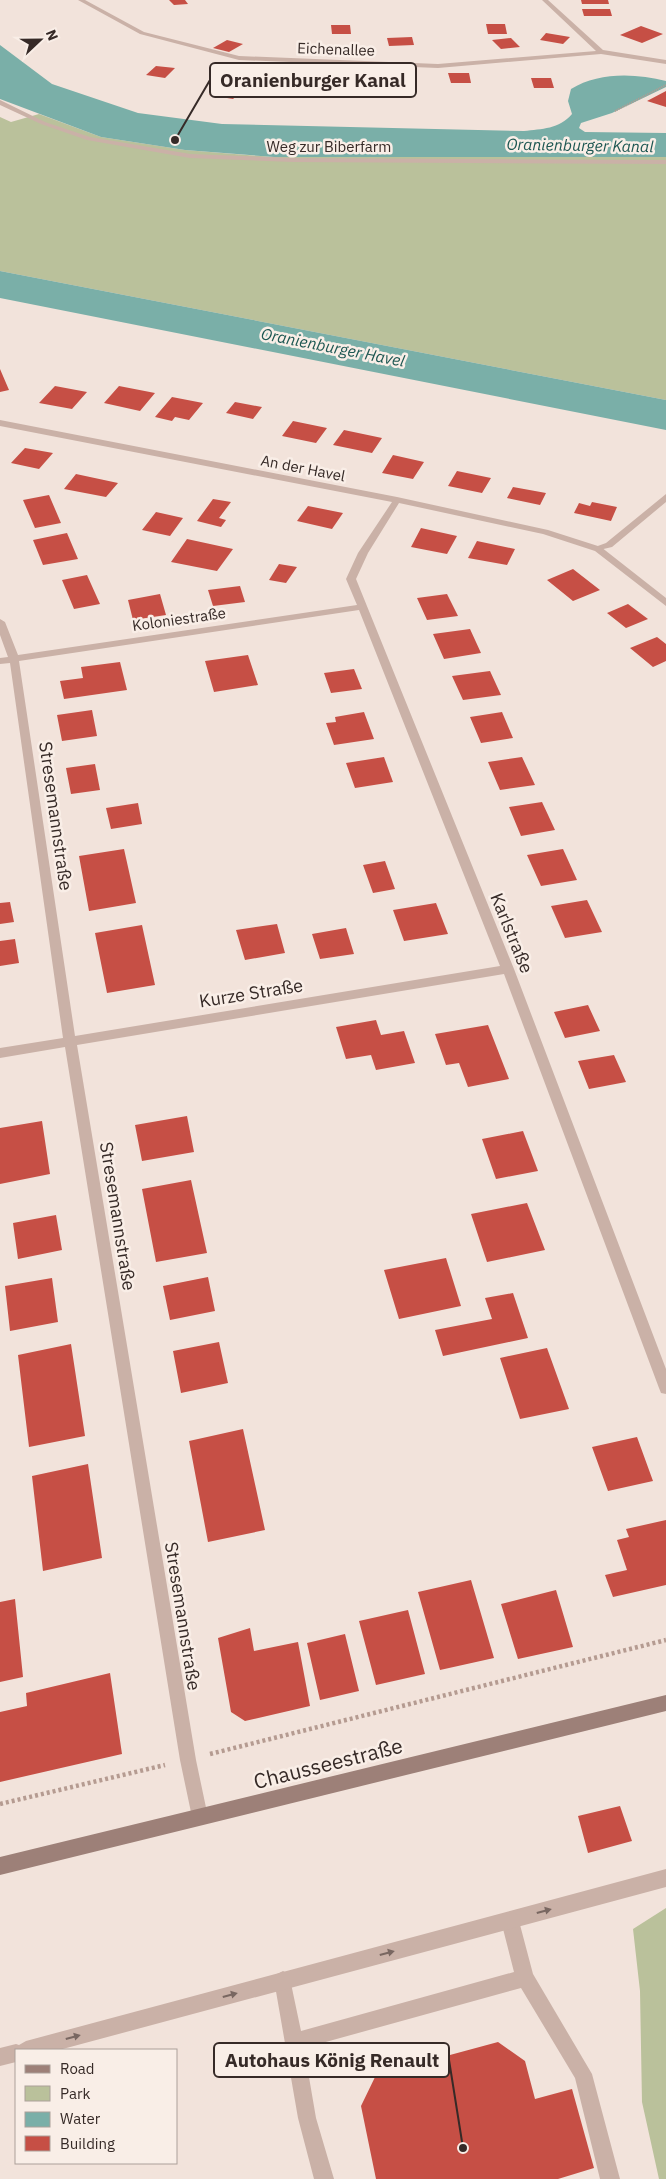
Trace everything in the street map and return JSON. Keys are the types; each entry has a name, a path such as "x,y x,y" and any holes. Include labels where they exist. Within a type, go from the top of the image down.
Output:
{"main road":[{"name":"Chausseestraße","path":"0,1866 666,1703"}],"street":[{"name":"Eichenallee","path":"81,0 142,33 238,58 438,66 602,52 666,62"},
{"path":"545,0 602,52"},
{"name":"Weg zur Biberfarm","path":"0,102 43,123 89,139 190,156 303,160 666,162"},
{"name":"An der Havel","path":"0,423 396,500 545,532 598,549"},
{"path":"598,549 609,545 666,497"},
{"name":"Karlstraße","path":"396,500 363,553 351,578 508,969 666,1388"},
{"path":"598,549 666,602"},
{"name":"Koloniestraße","path":"0,661 362,607"},
{"name":"Stresemannstraße","path":"0,622 14,659 70,1041 188,1760 200,1817"},
{"name":"Kurze Straße","path":"0,1053 508,969"},
{"path":"30,2049 666,1878"},
{"path":"510,1920 525,1978 583,2074 610,2179"},
{"path":"294,2042 525,1978"},
{"path":"284,1980 307,2118 324,2179"},
{"path":"0,2057 15,2053"}],"path":[{"path":"615,110 666,85"},
{"path":"214,1753 666,1640"},
{"path":"0,1804 169,1764"}],"green space":[{"path":"39,114 101,137 185,150 273,157 666,157 666,400 0,271 0,117 11,122"},
{"path":"666,1908 666,2179 659,2179 642,2102 640,1991 633,1929"}],"water":[{"path":"0,45 52,84 138,113 222,124 524,131 550,127 567,119 572,114 568,101 571,89 582,83 593,79 617,76 654,78 666,81 666,87 612,113 581,123 579,128 585,132 666,133 666,157 274,157 185,150 101,137 0,99"},
{"name":"Oranienburger Havel","path":"0,271 666,400 666,430 0,298"}],"building":[{"path":"169,0 185,0 188,4 174,5"},
{"path":"581,0 608,0 609,4 582,4"},
{"path":"582,9 610,9 612,16 584,16"},
{"path":"486,24 505,24 507,34 488,34"},
{"path":"331,25 350,25 351,34 332,34"},
{"path":"641,26 663,34 642,43 620,35"},
{"path":"546,33 570,37 563,44 540,40"},
{"path":"412,37 414,45 389,46 387,38"},
{"path":"511,38 520,47 501,49 492,40"},
{"path":"227,40 243,44 229,52 213,48"},
{"path":"156,66 175,68 165,78 146,75"},
{"path":"448,73 469,73 471,83 451,83"},
{"path":"531,78 551,78 554,88 534,88"},
{"path":"218,87 242,91 233,99 209,95"},
{"path":"666,91 666,107 647,101"},
{"path":"0,369 9,390 0,392"},
{"path":"55,386 87,392 72,409 39,403"},
{"path":"119,386 155,393 140,411 104,403"},
{"path":"172,397 203,403 189,420 175,417 172,421 155,417"},
{"path":"235,402 262,407 253,419 226,413"},
{"path":"293,421 327,428 316,443 282,436"},
{"path":"344,430 382,438 372,453 333,445"},
{"path":"25,448 53,453 39,469 11,463"},
{"path":"393,455 424,462 413,479 382,473"},
{"path":"457,471 491,478 482,493 448,486"},
{"path":"76,474 118,483 106,497 64,489"},
{"path":"513,487 546,493 540,505 507,498"},
{"path":"49,495 61,523 35,528 23,500"},
{"path":"213,499 231,502 219,518 226,520 221,527 197,521"},
{"path":"592,502 617,507 611,521 574,513 579,503 590,506"},
{"path":"308,506 343,513 332,529 297,521"},
{"path":"156,512 183,518 170,536 142,530"},
{"path":"421,528 457,536 447,554 411,547"},
{"path":"67,533 78,559 43,565 33,540"},
{"path":"187,539 233,549 217,571 171,562"},
{"path":"477,541 515,549 507,565 468,558"},
{"path":"279,564 297,567 286,583 269,580"},
{"path":"573,569 600,590 573,601 547,580"},
{"path":"87,575 100,604 74,609 62,580"},
{"path":"240,586 245,602 213,606 208,590"},
{"path":"160,594 166,615 133,620 128,600"},
{"path":"447,594 458,616 427,620 417,598"},
{"path":"628,604 648,619 626,628 607,613"},
{"path":"470,629 481,653 444,659 433,634"},
{"path":"657,637 666,644 666,661 653,667 630,648"},
{"path":"248,655 258,685 214,692 205,661"},
{"path":"120,662 127,690 64,699 60,681 83,678 81,667"},
{"path":"354,669 362,689 331,693 324,673"},
{"path":"490,671 501,695 463,700 452,676"},
{"path":"92,710 97,736 62,741 57,715"},
{"path":"364,712 374,739 334,745 326,723 336,722 335,717"},
{"path":"502,712 513,738 481,743 470,717"},
{"path":"384,757 393,782 355,788 346,763"},
{"path":"522,757 535,785 500,790 488,762"},
{"path":"95,764 100,790 71,794 66,768"},
{"path":"542,802 555,830 521,836 509,807"},
{"path":"138,803 142,824 111,829 106,808"},
{"path":"124,849 136,903 89,911 79,856"},
{"path":"563,849 577,880 541,886 527,855"},
{"path":"385,861 395,889 373,893 363,865"},
{"path":"587,900 602,932 565,938 551,906"},
{"path":"10,902 14,922 0,924 0,903"},
{"path":"436,903 448,934 404,941 393,910"},
{"path":"277,924 285,953 245,960 236,930"},
{"path":"142,925 155,985 107,993 95,933"},
{"path":"346,928 354,954 320,959 312,934"},
{"path":"15,939 19,963 0,966 0,941"},
{"path":"588,1005 600,1031 565,1038 554,1012"},
{"path":"376,1020 381,1035 404,1031 415,1063 376,1070 371,1055 346,1059 336,1027"},
{"path":"488,1025 509,1079 468,1087 459,1063 446,1065 435,1034"},
{"path":"614,1055 626,1082 589,1089 578,1061"},
{"path":"187,1116 194,1152 142,1161 135,1125"},
{"path":"42,1121 50,1174 0,1184 0,1128"},
{"path":"523,1131 538,1171 496,1179 482,1139"},
{"path":"191,1180 207,1253 156,1262 142,1189"},
{"path":"527,1203 545,1250 487,1262 471,1214"},
{"path":"56,1215 62,1250 18,1259 13,1223"},
{"path":"446,1258 461,1306 399,1319 384,1270"},
{"path":"208,1277 215,1311 170,1320 163,1286"},
{"path":"52,1278 58,1322 10,1331 5,1286"},
{"path":"513,1293 528,1338 443,1356 435,1330 492,1319 485,1298"},
{"path":"219,1342 228,1383 181,1393 173,1351"},
{"path":"71,1344 85,1436 29,1447 18,1355"},
{"path":"547,1348 569,1409 520,1419 500,1358"},
{"path":"243,1429 265,1530 208,1542 189,1441"},
{"path":"637,1437 653,1481 608,1491 592,1447"},
{"path":"88,1464 102,1558 43,1571 32,1476"},
{"path":"666,1520 666,1585 613,1597 605,1575 627,1570 617,1540 629,1537 626,1529"},
{"path":"471,1580 494,1658 440,1670 418,1592"},
{"path":"556,1590 573,1647 518,1659 501,1604"},
{"path":"15,1599 23,1677 0,1682 0,1602"},
{"path":"408,1610 425,1674 376,1685 359,1621"},
{"path":"250,1628 254,1651 298,1642 310,1706 245,1721 231,1712 218,1638"},
{"path":"345,1634 359,1691 320,1700 307,1643"},
{"path":"110,1673 122,1754 0,1782 0,1712 27,1706 26,1693"},
{"path":"620,1806 632,1841 588,1853 578,1816"},
{"path":"498,2042 525,2061 535,2099 572,2089 594,2168 558,2179 376,2179 361,2106 376,2075"}],"place":[{"name":"Oranienburger Kanal","path":"175,140"},
{"name":"Autohaus König Renault","path":"463,2148"}]}
